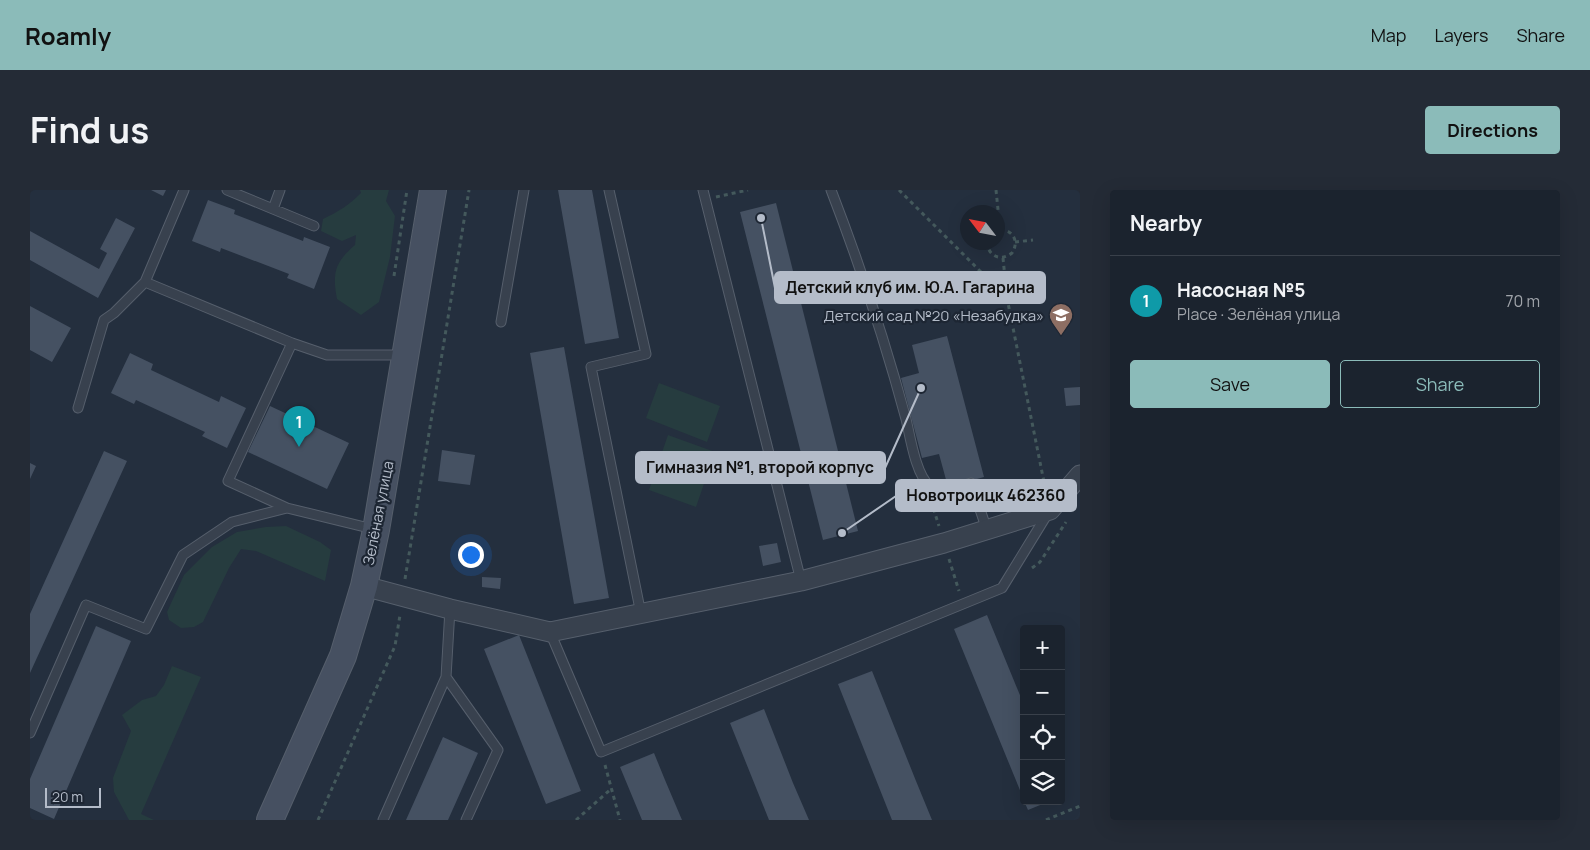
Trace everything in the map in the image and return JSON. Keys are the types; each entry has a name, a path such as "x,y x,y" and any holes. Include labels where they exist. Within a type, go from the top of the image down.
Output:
{"main road":[{"name":"Зелёная улица","path":"270,820 343,656 364,586 376,530 433,190"}],"street":[{"path":"364,586 450,609 550,632 801,581 944,543 1050,510 1080,475"}],"lane":[{"path":"78,408 104,320 114,313 146,282 184,190"},
{"path":"227,190 314,226"},
{"path":"274,209 280,190"},
{"path":"502,322 524,190"},
{"path":"609,190 646,354 592,367 641,614"},
{"path":"703,190 801,581"},
{"path":"831,190 891,363 918,467 929,485 937,489 946,490 971,483 987,530"},
{"path":"146,282 292,343 327,355 405,355"},
{"path":"292,343 228,481 288,508 376,530"},
{"path":"30,733 86,605 146,629 183,555 232,522 288,508"},
{"path":"550,632 601,752 1002,588 1050,510"},
{"path":"382,820 446,677 450,609"},
{"path":"446,677 498,750 466,820"}],"path":[{"path":"318,820 395,646 469,190"},
{"path":"705,200 748,190"},
{"path":"899,190 1007,298"},
{"path":"996,190 997,205"},
{"path":"989,250 994,256 1003,258 1012,253 1016,242 1013,235 1005,231"},
{"path":"1016,242 1033,240"},
{"path":"1003,258 1007,298 1050,510"},
{"path":"1002,588 1040,562 1067,520"},
{"path":"601,752 620,820"},
{"path":"576,820 611,789"},
{"path":"1046,820 1080,806"}],"green space":[{"path":"360,190 389,190 386,201 395,216 390,257 379,302 361,315 337,299 335,282 339,263 355,245 356,235 342,241 321,231 323,219 348,205 361,193"},
{"path":"659,383 720,406 707,442 646,418"},
{"path":"668,435 715,452 696,507 649,490"},
{"path":"286,526 320,542 331,550 325,581 256,551 241,549 229,568 203,622 194,627 181,628 169,620 167,612 184,575 212,547 237,532"},
{"path":"172,666 201,677 141,814 154,820 129,820 114,792 113,778 131,731 122,715 142,700 156,696 164,685"}],"building":[{"path":"151,190 166,190 163,196"},
{"path":"558,190 592,190 619,338 585,344"},
{"path":"208,200 235,210 234,214 303,241 304,237 330,247 314,289 287,278 289,274 221,248 220,252 192,241"},
{"path":"776,203 858,531 823,540 740,212"},
{"path":"116,218 135,228 98,298 30,260 30,231 99,269 107,253 100,249"},
{"path":"30,306 71,328 52,362 30,350"},
{"path":"947,336 984,477 948,487 939,454 922,458 901,378 919,373 912,345"},
{"path":"564,347 609,598 574,604 530,353"},
{"path":"130,353 153,364 151,370 219,402 221,396 246,408 227,448 202,436 205,432 136,400 134,404 111,393"},
{"path":"1080,387 1080,405 1066,406 1064,388"},
{"path":"270,406 349,443 327,489 248,452"},
{"path":"442,450 475,455 470,485 438,481"},
{"path":"104,451 127,461 30,673 30,614"},
{"path":"30,463 36,466 30,479"},
{"path":"777,543 781,562 763,566 759,546"},
{"path":"482,577 501,578 500,589 482,587"},
{"path":"987,615 1020,695 1020,790 954,629"},
{"path":"96,626 131,641 54,819 30,808 30,779"},
{"path":"519,635 581,791 546,804 484,649"},
{"path":"872,671 932,820 892,820 838,684"},
{"path":"764,709 809,820 769,820 730,723"},
{"path":"443,737 478,753 448,820 406,820"},
{"path":"654,753 682,820 642,820 620,767"},
{"path":"1026,805 1040,805 1028,810"}],"place":[{"name":"Детский клуб им. Ю.А. Гагарина","path":"761,218"},
{"name":"Детский сад №20 «Незабудка»","path":"1061,336"},
{"name":"Гимназия №1, второй корпус","path":"921,388"},
{"name":"Насосная №5","path":"299,447"},
{"name":"Новотроицк 462360","path":"842,533"}]}
